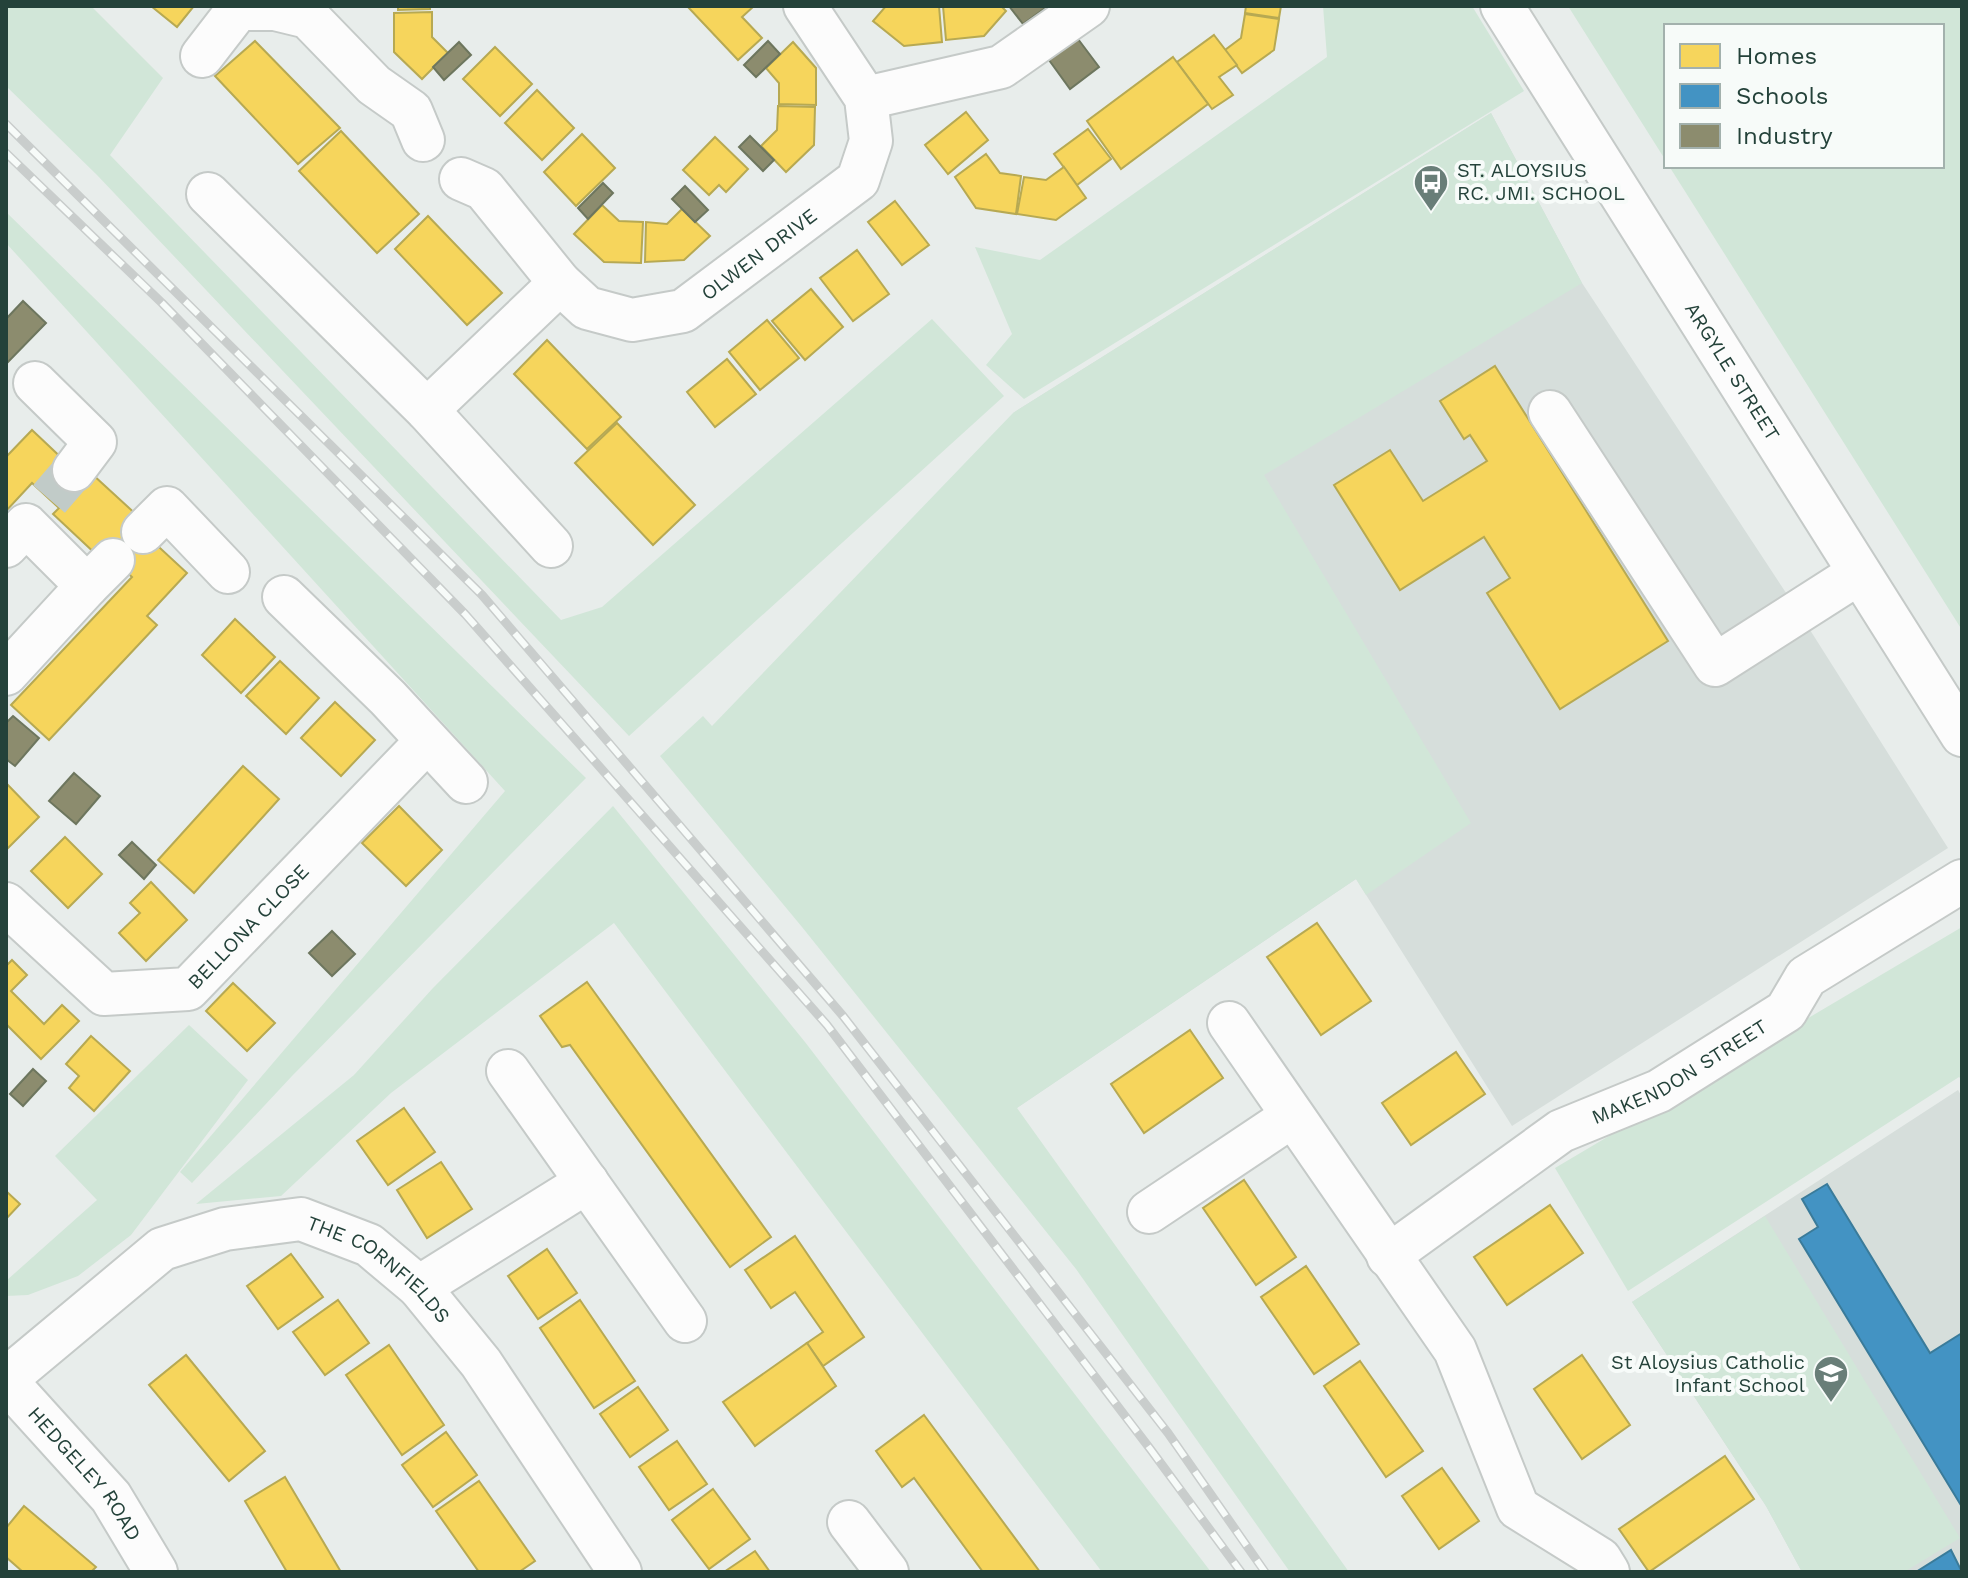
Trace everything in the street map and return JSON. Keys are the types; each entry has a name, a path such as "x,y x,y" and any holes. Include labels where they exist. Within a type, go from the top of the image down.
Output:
{"street":[{"name":"OLWEN DRIVE","path":"461,179 484,189 560,283 587,308 632,320 683,311 858,180 871,141 866,98 805,6"},
{"path":"866,98 1001,67 1088,6"},
{"name":"ARGYLE STREET","path":"1502,6 1962,735"},
{"path":"202,56 236,12 245,9 300,10 374,85 411,111 423,140"},
{"path":"208,194 427,410 551,546"},
{"path":"427,410 560,283"},
{"path":"35,383 95,442 39,510 114,559"},
{"path":"1550,412 1715,665 1859,573"},
{"path":"6,674 114,559 167,508 228,572"},
{"path":"284,597 388,698 466,782"},
{"name":"BELLONA CLOSE","path":"6,904 104,994 188,989 427,741"},
{"name":"MAKENDON STREET","path":"1388,1256 1561,1131 1659,1091 1786,1011 1806,977 1962,881"},
{"path":"1229,1023 1291,1117 1455,1350 1518,1508 1600,1559 1608,1572"},
{"path":"508,1071 685,1321"},
{"path":"1149,1212 1291,1117"},
{"path":"419,1287 587,1182"},
{"name":"THE CORNFIELDS","path":"6,1380 162,1249 225,1229 301,1219 369,1245 419,1287 481,1363 620,1572"},
{"name":"HEDGELEY ROAD","path":"6,1380 111,1497 156,1572"},
{"path":"849,1522 887,1572"}],"shaded area":[{"path":"1491,113 1582,283 1798,611 1948,848 1512,1126 1356,879 1005,1116 1013,413"},
{"name":"St Aloysius Catholic Infant School","path":"1958,1090 1962,1097 1962,1572 1802,1572 1766,1506 1632,1302"}],"green space":[{"path":"6,6 91,6 163,78 110,155 561,620 602,607 932,319 1004,396 629,736 97,175 6,86"},
{"path":"1323,6 1472,6 1524,91 1024,399 986,365 1012,334 975,247 1040,260 1327,57"},
{"path":"1568,6 1962,6 1962,630 1670,168 1944,168 1944,24 1664,24 1664,158"},
{"path":"1491,113 1582,283 1264,475 1471,823 1366,895 1356,879 1017,1108 1349,1572 1290,1572 1076,1269 802,927 660,756 703,716 712,726 1013,413"},
{"path":"6,212 586,778 292,1076 192,1183 180,1172 505,791 6,243"},
{"path":"613,806 805,1042 1211,1572 1102,1572 614,923 391,1093 281,1196 196,1204 354,1075 433,988"},
{"path":"1962,927 1962,1080 1959,1077 1628,1291 1555,1168"},
{"path":"189,1025 248,1080 131,1235 78,1276 28,1295 6,1296 6,1281 97,1200 55,1156"},
{"path":"1765,1216 1960,1538 1904,1572 1802,1572 1766,1506 1632,1302"}],"building: Homes":[{"path":"151,6 194,6 177,27"},
{"path":"398,6 430,6 430,9 398,10"},
{"path":"687,6 754,6 742,17 762,38 738,60"},
{"path":"886,6 939,6 942,42 904,46 873,21"},
{"path":"943,6 1001,6 1006,11 984,36 946,40"},
{"path":"1246,6 1281,6 1279,18 1245,13"},
{"path":"432,12 432,37 448,53 422,79 394,52 394,13"},
{"path":"1245,14 1279,19 1274,50 1242,73 1225,50 1241,38"},
{"path":"1214,35 1237,65 1219,77 1233,95 1212,109 1177,62"},
{"path":"255,41 340,128 298,164 215,76"},
{"path":"793,42 816,68 816,105 779,104 779,83 766,68"},
{"path":"495,47 532,84 500,116 463,79"},
{"path":"1173,57 1208,104 1121,169 1087,121"},
{"path":"537,90 574,128 542,160 505,123"},
{"path":"778,106 815,107 814,145 786,172 761,146 777,130"},
{"path":"966,112 988,140 948,174 925,145"},
{"path":"1088,129 1111,159 1077,185 1054,154"},
{"path":"341,131 419,214 377,253 299,171"},
{"path":"582,134 615,168 576,206 544,172"},
{"path":"715,137 748,169 726,192 719,185 709,195 683,170"},
{"path":"986,154 1000,173 1021,176 1016,214 976,208 955,177"},
{"path":"1064,167 1086,198 1056,220 1017,214 1024,177 1046,180"},
{"path":"895,201 929,245 902,265 868,222"},
{"path":"602,205 619,221 643,222 641,263 604,262 574,234"},
{"path":"682,209 710,236 684,260 645,262 646,222 667,224"},
{"path":"428,216 502,293 467,325 395,249"},
{"path":"857,250 889,294 853,321 820,278"},
{"path":"811,289 843,327 805,360 772,321"},
{"path":"767,320 799,358 760,390 729,352"},
{"path":"547,340 621,417 587,449 514,374"},
{"path":"727,359 756,394 715,427 687,392"},
{"path":"1495,366 1668,641 1560,709 1487,593 1510,578 1484,537 1400,590 1334,485 1390,450 1423,501 1487,461 1470,435 1464,439 1440,401"},
{"path":"617,423 695,505 653,545 575,463"},
{"path":"32,430 86,481 92,474 140,518 134,524 187,573 147,616 157,625 49,740 11,705 132,577 105,552 100,558 53,514 59,508 32,483 6,511 6,457"},
{"path":"235,619 275,657 241,693 202,655"},
{"path":"280,661 319,698 286,734 246,696"},
{"path":"335,702 375,740 341,776 301,738"},
{"path":"243,766 279,799 194,893 158,860"},
{"path":"6,783 39,817 6,850"},
{"path":"399,806 442,850 406,886 362,843"},
{"path":"65,837 102,874 68,908 31,871"},
{"path":"151,882 187,920 146,961 119,933 140,913 130,903"},
{"path":"1317,923 1371,1001 1321,1035 1267,957"},
{"path":"12,960 27,975 11,991 44,1024 62,1005 79,1021 41,1059 6,1024 6,966"},
{"path":"587,982 771,1237 730,1267 570,1045 562,1047 540,1016"},
{"path":"233,983 275,1023 247,1051 206,1011"},
{"path":"1190,1030 1223,1078 1144,1133 1111,1084"},
{"path":"91,1036 130,1071 94,1111 69,1088 79,1076 66,1064"},
{"path":"1456,1052 1485,1094 1411,1145 1382,1103"},
{"path":"404,1108 435,1152 388,1185 357,1141"},
{"path":"441,1162 472,1209 427,1238 397,1190"},
{"path":"1244,1180 1296,1257 1256,1285 1203,1208"},
{"path":"6,1191 20,1204 6,1219"},
{"path":"1550,1205 1583,1253 1507,1305 1474,1257"},
{"path":"795,1236 864,1337 823,1366 807,1343 823,1332 795,1292 771,1308 745,1270"},
{"path":"547,1249 577,1293 538,1319 508,1276"},
{"path":"291,1254 323,1297 278,1329 247,1286"},
{"path":"1306,1266 1359,1344 1314,1374 1261,1297"},
{"path":"338,1300 369,1343 325,1375 293,1332"},
{"path":"580,1300 635,1381 594,1408 540,1328"},
{"path":"807,1343 836,1386 755,1446 723,1402"},
{"path":"389,1345 444,1425 402,1455 346,1375"},
{"path":"186,1355 265,1451 229,1481 149,1385"},
{"path":"1582,1355 1630,1425 1582,1459 1534,1389"},
{"path":"1360,1361 1423,1451 1386,1477 1324,1386"},
{"path":"638,1387 668,1430 630,1457 600,1414"},
{"path":"924,1415 1040,1572 983,1572 914,1478 902,1487 876,1451"},
{"path":"446,1432 477,1475 433,1507 402,1465"},
{"path":"677,1441 707,1484 669,1510 639,1467"},
{"path":"1725,1456 1754,1499 1649,1572 1619,1529"},
{"path":"1442,1468 1479,1521 1439,1549 1402,1496"},
{"path":"285,1477 341,1572 287,1572 245,1501"},
{"path":"479,1481 535,1561 519,1572 479,1572 436,1511"},
{"path":"713,1489 750,1539 709,1569 672,1520"},
{"path":"24,1506 96,1567 91,1572 23,1572 6,1557 6,1528"},
{"path":"755,1551 770,1572 724,1572"}],"building: Schools":[{"path":"1827,1184 1930,1353 1962,1333 1962,1507 1799,1239 1818,1227 1802,1199"},
{"path":"1951,1550 1962,1572 1916,1572"}],"building: Industry":[{"path":"1009,6 1048,6 1023,24"},
{"path":"1078,39 1099,67 1070,89 1049,60"},
{"path":"768,41 780,54 756,77 744,65"},
{"path":"459,42 471,55 444,80 433,67"},
{"path":"750,136 774,160 763,171 739,147"},
{"path":"603,183 613,193 588,219 578,208"},
{"path":"685,186 708,210 695,222 672,199"},
{"path":"23,301 46,323 6,364 6,319"},
{"path":"13,716 39,738 15,766 6,759 6,723"},
{"path":"74,773 100,796 76,824 49,801"},
{"path":"132,842 156,865 144,879 119,855"},
{"path":"332,931 355,954 332,976 309,953"},
{"path":"33,1069 46,1081 23,1106 10,1094"}],"tunnel":[{"path":"49,499 74,470"}],"railway":[{"path":"6,124 482,595 843,1016 1168,1433 1265,1572"},
{"path":"6,153 162,303 465,614 827,1025 1241,1572"}],"place":[{"name":"ST. ALOYSIUS RC. JMI. SCHOOL","path":"1431,213"},
{"name":"St Aloysius Catholic Infant School","path":"1831,1404"}]}
